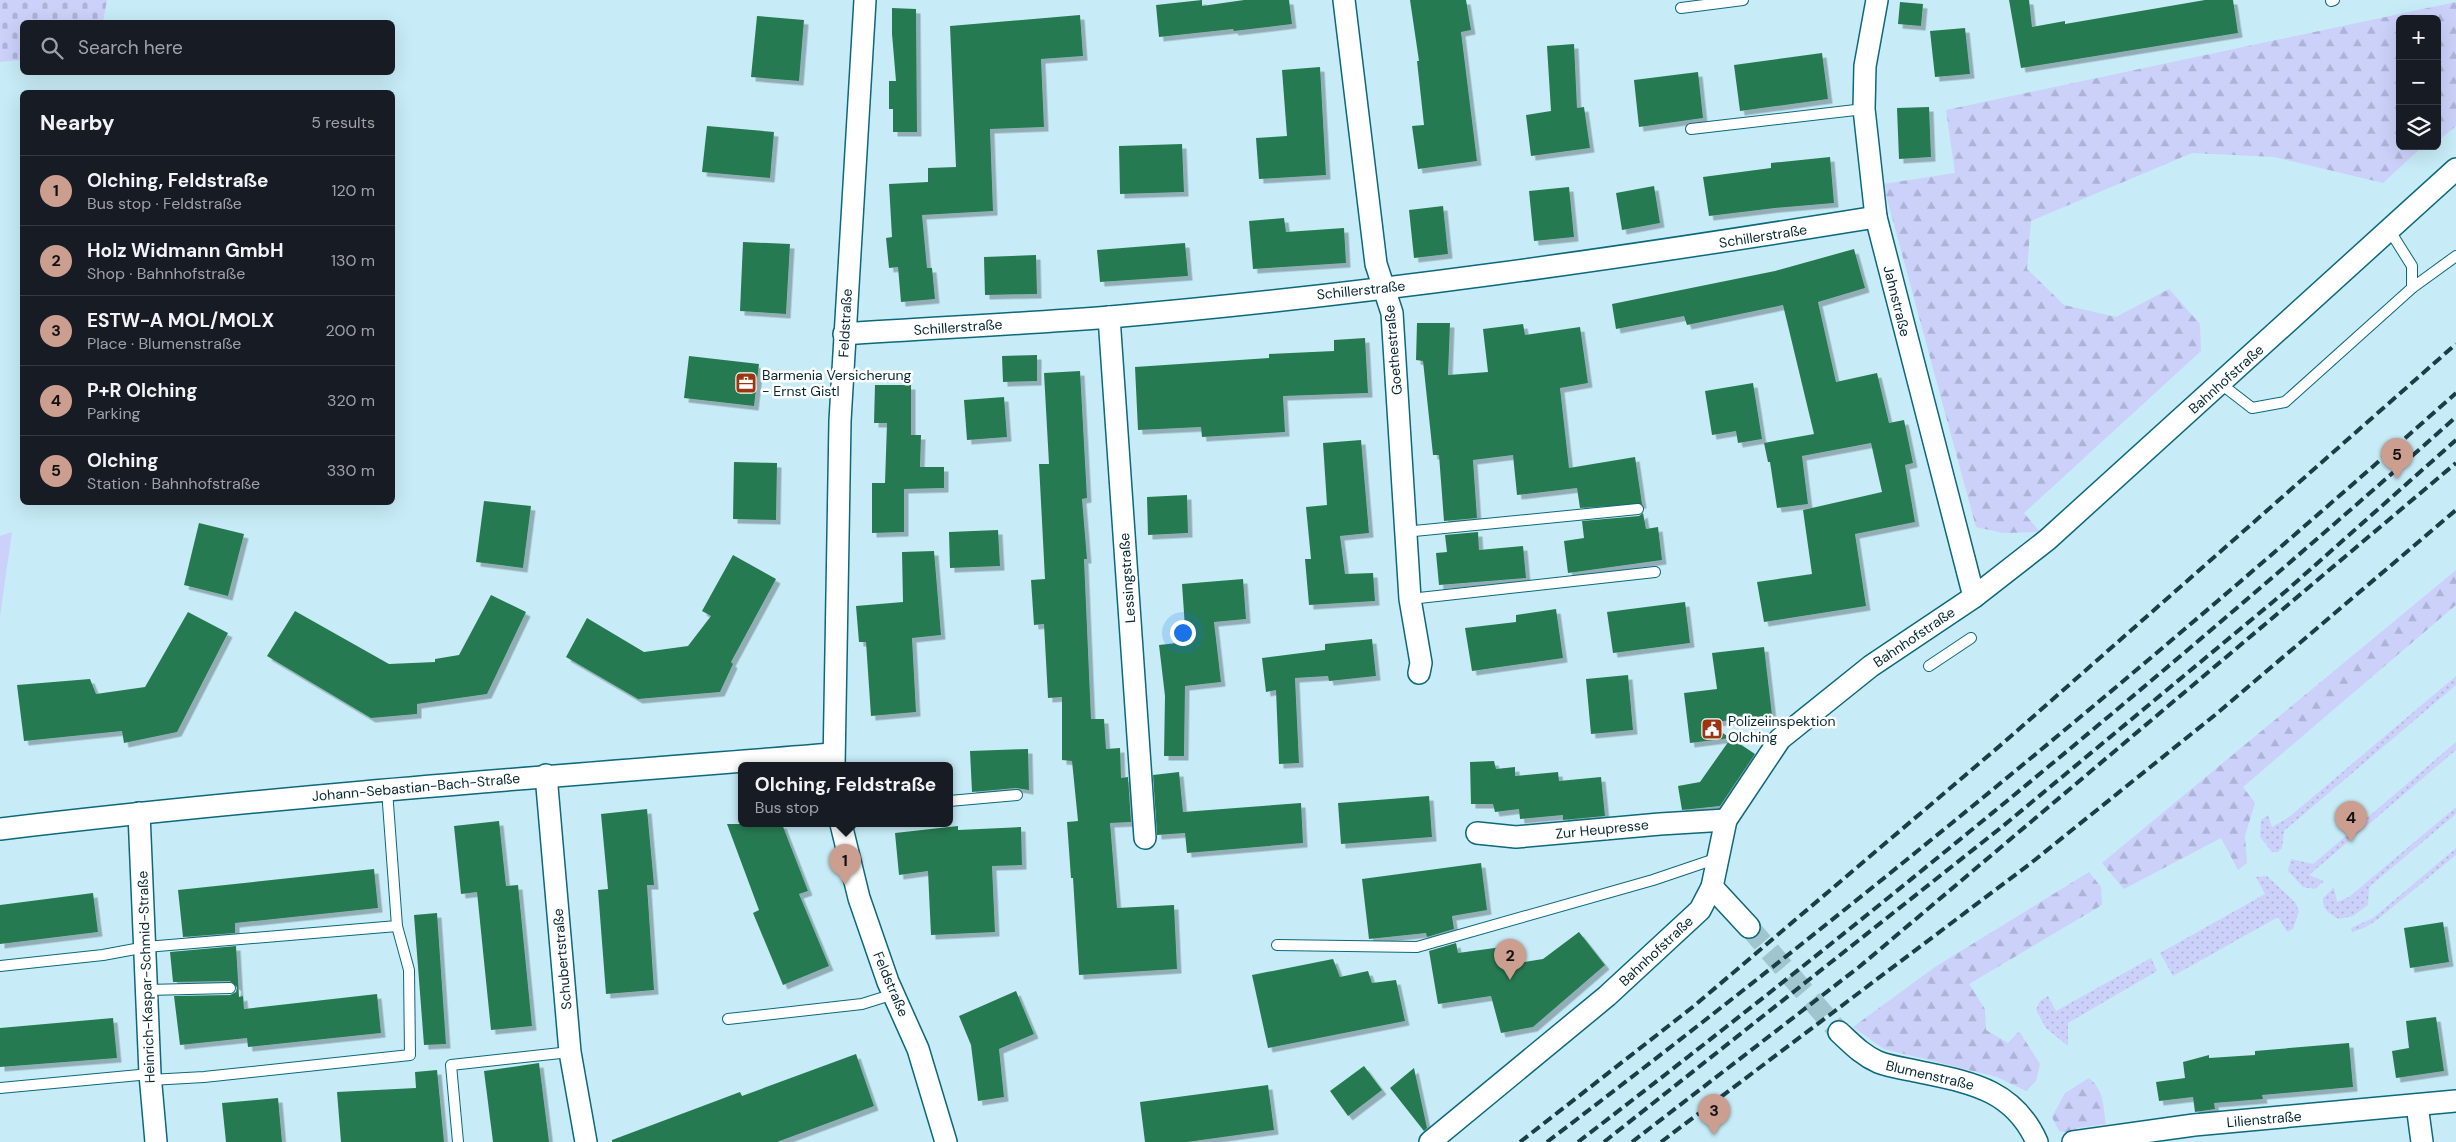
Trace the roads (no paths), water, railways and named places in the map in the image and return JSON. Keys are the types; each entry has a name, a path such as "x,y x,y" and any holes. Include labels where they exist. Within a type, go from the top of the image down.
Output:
{"street":[{"name":"Feldstraße","path":"834,760 840,421 865,0"},
{"name":"Goethestraße","path":"1344,0 1376,264 1386,288 1392,313 1404,532 1410,599 1421,663 1419,673"},
{"name":"Jahnstraße","path":"1877,0 1865,66 1864,108 1876,218 1974,597"},
{"name":"Bahnhofstraße","path":"1430,1142 1607,996 1700,910 1712,887 1726,820 1780,739 1871,666 1974,597 2047,540 2456,170"},
{"name":"Schillerstraße","path":"844,334 1109,317 1386,288 1659,252 1876,218"},
{"name":"Lessingstraße","path":"1109,317 1146,838"},
{"name":"Johann-Sebastian-Bach-Straße","path":"796,762 834,760"},
{"name":"Johann-Sebastian-Bach-Straße","path":"0,828 139,813 546,775 738,765"},
{"name":"Schubertstraße","path":"546,775 570,1052 586,1142"},
{"name":"Heinrich-Kaspar-Schmid-Straße","path":"139,813 150,1077 156,1142"},
{"name":"Zur Heupresse","path":"1477,833 1516,838 1660,824 1726,820"},
{"name":"Feldstraße","path":"843,827 859,898 894,994 918,1049 946,1142"},
{"path":"1712,887 1749,926"},
{"name":"Blumenstraße","path":"1838,1032 1861,1054 1879,1063 1966,1082 2003,1098 2021,1114 2037,1142"},
{"name":"Lilienstraße","path":"2073,1142 2194,1124 2456,1101"},
{"path":"2417,1105 2422,1142"}],"lane":[{"path":"1681,8 1743,0"},
{"path":"1691,128 1864,108"},
{"path":"2390,231 2412,266 2412,288"},
{"path":"2221,384 2252,408 2285,402 2412,288 2456,256"},
{"path":"1404,532 1638,509"},
{"path":"1410,599 1655,572"},
{"path":"1929,666 1971,638"},
{"path":"0,1088 150,1077 204,1078 410,1055 408,970 397,926 387,790"},
{"path":"953,801 1016,795"},
{"path":"1277,945 1417,947 1653,880 1719,858"},
{"path":"0,966 103,955 146,947 397,926"},
{"path":"147,990 230,988"},
{"path":"728,1020 862,1004 894,994"},
{"path":"458,1142 450,1065 570,1052"}],"tunnel":[{"path":"1749,927 1839,1032"}],"railway":[{"path":"1520,1142 1694,1006 2002,744 2456,344"},
{"path":"1547,1142 1780,961 2009,776 2234,587 2456,393"},
{"path":"1578,1142 1913,878 2133,696 2456,417"},
{"path":"1604,1142 2003,826 2286,591 2456,440"},
{"path":"1632,1142 1859,967 2456,463"},
{"path":"1661,1142 2031,863 2215,715 2456,510"}],"place":[{"name":"Barmenia Versicherung - Ernst Gistl","path":"746,383"},
{"name":"Olching","path":"2397,479"},
{"name":"Polizeiinspektion Olching","path":"1712,729"},
{"name":"P+R Olching","path":"2351,842"},
{"name":"Olching, Feldstraße","path":"845,885"},
{"name":"Holz Widmann GmbH","path":"1510,980"},
{"name":"ESTW-A MOL/MOLX","path":"1714,1135"}]}
